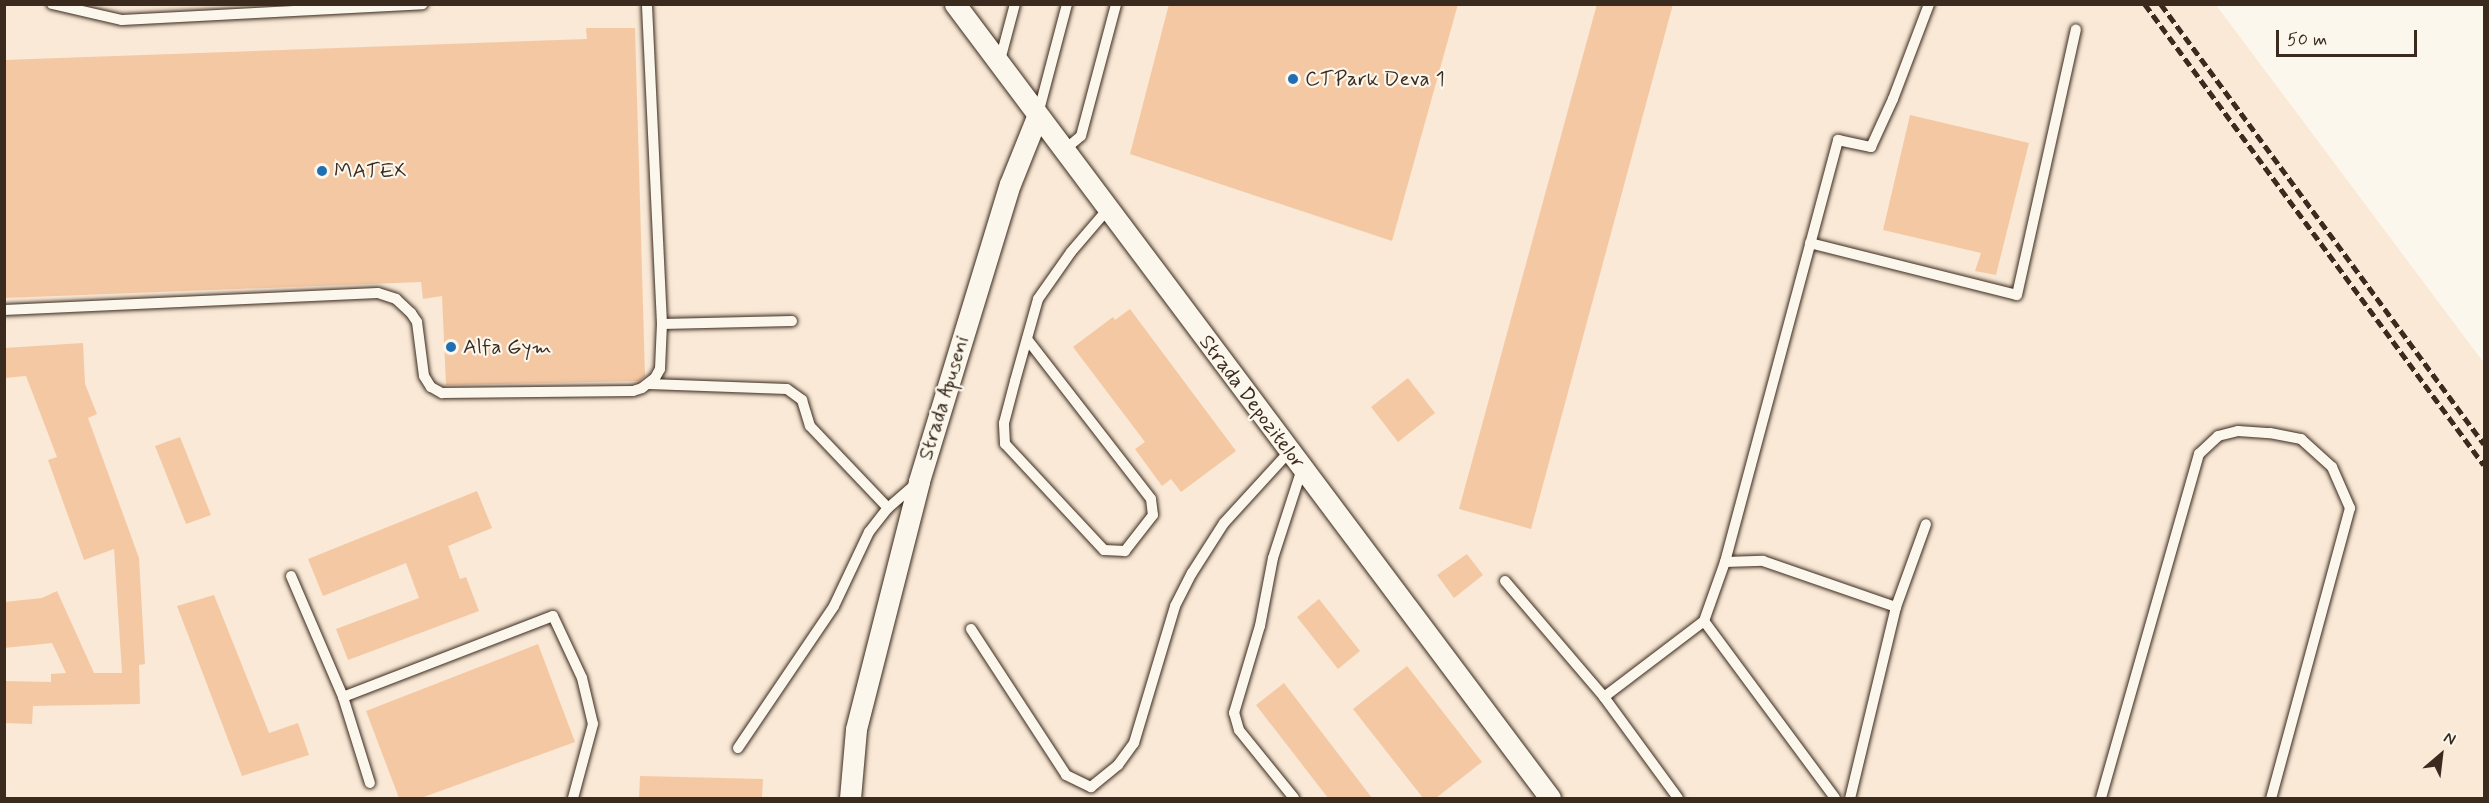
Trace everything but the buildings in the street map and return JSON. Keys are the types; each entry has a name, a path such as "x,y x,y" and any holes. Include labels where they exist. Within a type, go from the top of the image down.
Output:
{"street":[{"name":"Strada Depozitelor","path":"955,4 1107,210 1550,798"},
{"name":"Strada Apuseni","path":"850,798 856,729 919,481 1010,184 1038,117"}],"lane":[{"path":"52,4 122,20 423,4"},
{"path":"648,4 662,324 660,369 649,384"},
{"path":"999,64 1015,4"},
{"name":"Strada Apuseni","path":"1038,117 1067,4"},
{"path":"1063,151 1081,136 1116,4"},
{"path":"1604,697 1704,621 1725,562 1838,140 1871,147 1893,99 1929,4"},
{"path":"1810,243 2018,296 2076,29"},
{"path":"1027,339 1151,500 1153,515 1125,551 1104,550 1005,444 1004,423 1027,339 1038,299 1071,252 1107,210"},
{"path":"4,310 378,293 396,299 411,312 417,322 424,376 431,387 442,393 633,391 649,384 788,389 802,400 810,426 888,508"},
{"path":"662,324 792,321"},
{"path":"2101,798 2199,454 2218,435 2238,431 2270,433 2301,439 2332,466 2350,508 2271,798"},
{"path":"971,629 1066,776 1091,787 1118,765 1134,743 1175,606 1192,573 1224,523 1289,452"},
{"path":"1294,798 1239,730 1234,713 1260,626 1273,558 1302,469"},
{"path":"738,748 834,606 869,532 888,508 919,481"},
{"path":"1850,798 1896,607 1926,524"},
{"path":"1725,562 1763,561 1896,607"},
{"path":"291,576 343,697 370,783"},
{"path":"1505,581 1604,697 1678,798"},
{"path":"343,697 553,616 582,678 593,724 573,798"},
{"path":"1704,621 1835,798"}],"shaded area":[{"path":"5,5 2216,5 2484,363 2484,798 5,798"}],"railway":[{"path":"2145,4 2484,465"},
{"path":"2161,4 2484,444"}],"place":[{"name":"CTPark Deva 1","path":"1293,79"},
{"name":"MATEX","path":"322,171"},
{"name":"Alfa Gym","path":"451,347"}]}
